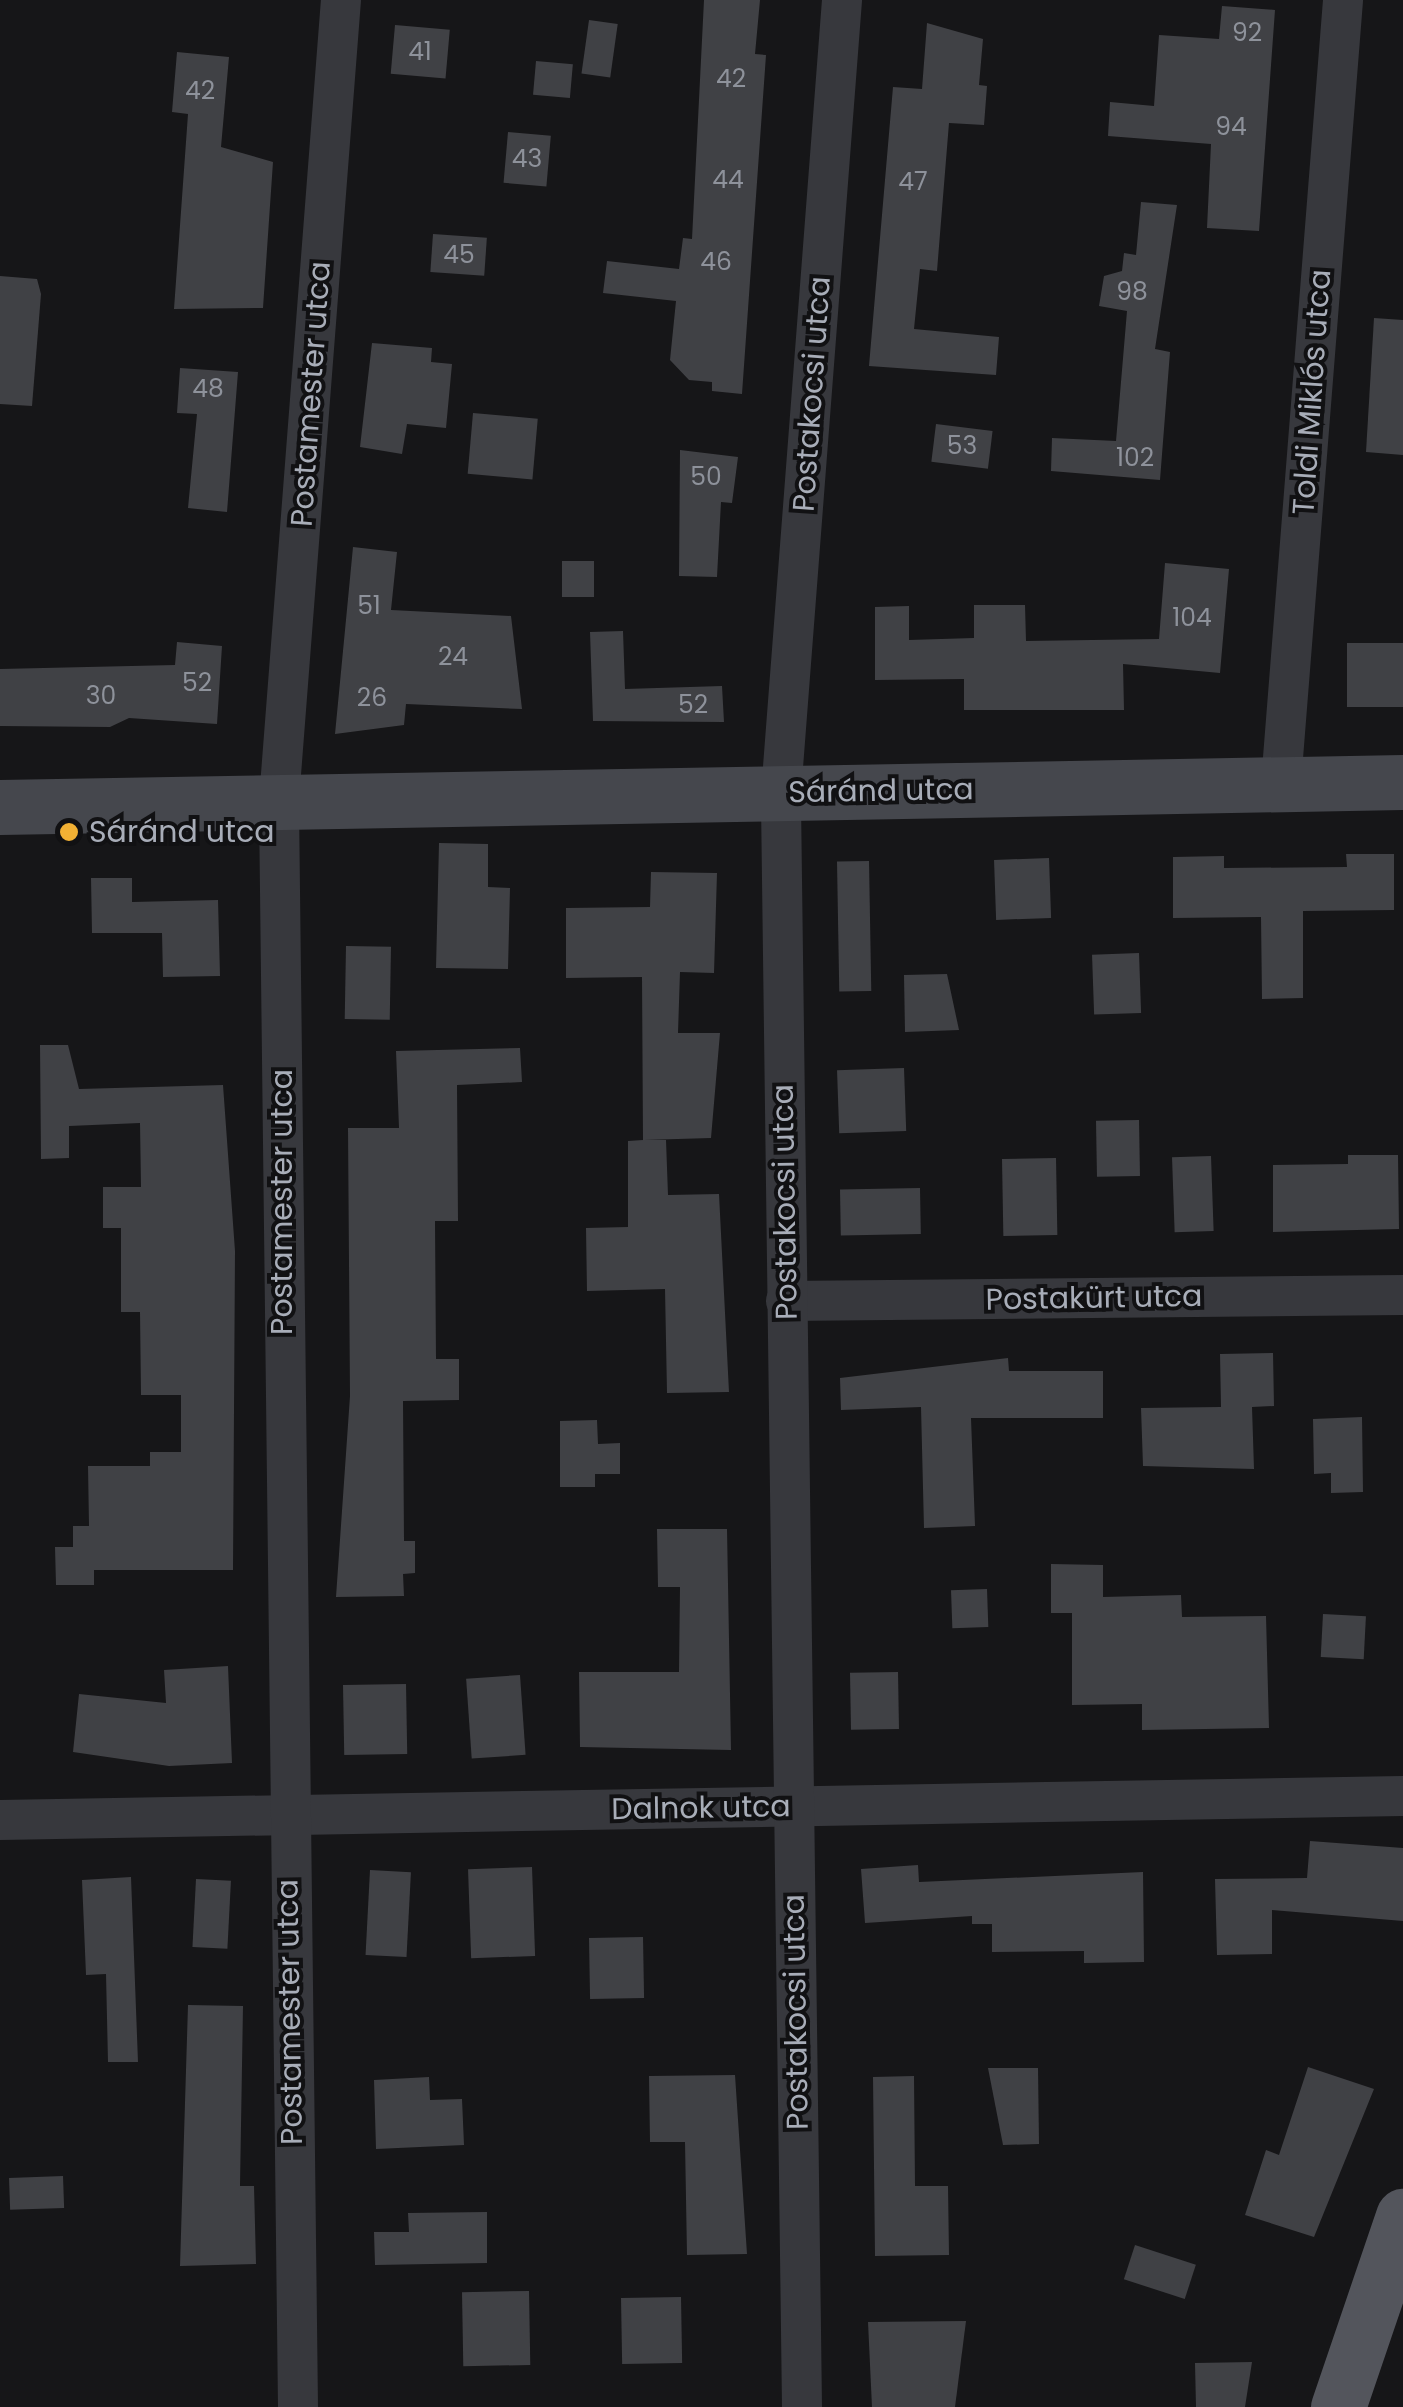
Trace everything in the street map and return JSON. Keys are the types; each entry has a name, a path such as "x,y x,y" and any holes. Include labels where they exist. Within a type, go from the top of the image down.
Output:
{"main road":[{"path":"1338,2407 1403,2216"}],"street":[{"name":"Postamester utca","path":"298,2407 286,1817 279,800 342,0"},
{"name":"Postakocsi utca","path":"802,2407 781,793 842,0"},
{"name":"Toldi Miklós utca","path":"1282,783 1342,0"},
{"name":"Sáránd utca","path":"0,807 1403,782"},
{"name":"Postakürt utca","path":"786,1301 1403,1295"},
{"name":"Dalnok utca","path":"0,1820 1403,1796"}],"building":[{"path":"704,0 760,0 755,54 766,55 742,394 712,391 712,382 689,380 670,360 676,301 603,293 607,261 679,269 683,238 692,239"},
{"path":"1222,6 1275,10 1259,231 1207,228 1211,144 1108,136 1110,102 1154,106 1159,35 1219,39"},
{"path":"589,20 618,24 610,78 581,73"},
{"path":"927,23 983,39 979,85 987,86 984,125 949,123 937,271 920,269 914,329 999,337 996,375 869,366 893,87 922,89"},
{"path":"395,25 450,30 446,79 391,74"},
{"path":"177,52 229,57 221,147 273,162 263,308 174,309 188,114 172,112"},
{"path":"536,61 573,64 570,98 533,95"},
{"path":"508,132 551,136 546,187 504,183"},
{"path":"1141,202 1177,205 1155,349 1170,352 1160,480 1051,471 1052,438 1116,441 1127,311 1099,306 1104,276 1122,271 1124,253 1136,255"},
{"path":"433,234 487,238 484,276 430,272"},
{"path":"0,276 37,279 41,294 32,406 0,404"},
{"path":"1374,318 1403,320 1403,455 1366,452"},
{"path":"372,343 432,348 431,362 452,364 446,428 407,424 402,454 360,447"},
{"path":"180,368 238,372 227,512 188,508 197,414 177,413"},
{"path":"473,413 538,419 532,479 468,474"},
{"path":"936,424 993,431 988,469 931,462"},
{"path":"680,450 738,457 732,503 721,502 717,577 679,576"},
{"path":"353,547 397,552 391,610 511,616 522,709 406,704 404,725 335,734"},
{"path":"562,561 594,561 594,597 562,597"},
{"path":"1165,563 1229,569 1220,673 1123,664 1124,710 964,710 964,679 875,680 875,607 909,606 909,640 974,638 974,605 1025,605 1026,641 1159,639"},
{"path":"623,631 625,689 722,686 724,722 593,721 590,632"},
{"path":"177,642 222,646 217,724 129,718 110,727 0,726 0,669 175,665"},
{"path":"1347,643 1403,643 1403,707 1347,707"},
{"path":"439,843 488,844 488,887 510,888 508,969 436,968"},
{"path":"1346,854 1394,854 1394,910 1303,911 1303,998 1262,999 1261,917 1173,918 1173,857 1224,856 1224,868 1347,867"},
{"path":"1049,858 1051,918 996,920 994,860"},
{"path":"869,861 871,991 839,992 837,862"},
{"path":"651,872 717,873 714,973 680,972 678,1033 720,1033 711,1138 644,1140 666,1140 668,1195 719,1194 729,1392 667,1393 665,1289 587,1291 586,1228 628,1227 628,1141 643,1140 642,977 566,978 566,908 650,907"},
{"path":"91,878 132,878 132,902 218,900 220,976 163,977 162,933 92,933"},
{"path":"346,946 391,947 390,1020 345,1019"},
{"path":"1139,953 1141,1013 1094,1015 1092,955"},
{"path":"947,974 959,1030 905,1032 904,975"},
{"path":"40,1045 68,1045 79,1089 223,1085 235,1251 233,1570 94,1570 94,1585 56,1585 55,1547 73,1547 73,1526 89,1526 88,1466 150,1466 150,1452 181,1452 181,1395 141,1395 140,1312 121,1312 121,1228 103,1228 103,1187 141,1187 140,1123 69,1126 69,1158 41,1159"},
{"path":"520,1048 522,1082 457,1085 458,1221 435,1221 436,1359 459,1359 459,1400 403,1401 404,1541 415,1541 415,1573 403,1574 404,1596 336,1597 350,1396 348,1128 399,1128 396,1051"},
{"path":"904,1068 906,1131 839,1133 837,1070"},
{"path":"1139,1120 1140,1176 1097,1177 1096,1121"},
{"path":"1348,1155 1398,1155 1399,1229 1273,1232 1273,1165 1348,1164"},
{"path":"1211,1156 1214,1231 1175,1232 1172,1157"},
{"path":"1056,1158 1057,1235 1003,1236 1002,1159"},
{"path":"920,1188 921,1234 841,1235 840,1189"},
{"path":"1273,1353 1274,1406 1252,1407 1254,1469 1143,1466 1141,1408 1221,1407 1220,1354"},
{"path":"1008,1358 1009,1371 1103,1371 1103,1418 971,1418 975,1526 924,1528 921,1407 841,1410 840,1378"},
{"path":"1362,1417 1363,1492 1331,1493 1331,1473 1314,1474 1313,1419"},
{"path":"597,1420 598,1444 620,1443 620,1474 595,1474 595,1487 560,1487 560,1421"},
{"path":"657,1529 727,1529 731,1750 580,1747 579,1672 679,1672 680,1587 658,1587"},
{"path":"1051,1564 1103,1565 1103,1597 1181,1595 1182,1617 1266,1616 1269,1728 1142,1730 1142,1704 1072,1705 1072,1613 1051,1613"},
{"path":"987,1589 988,1627 952,1628 951,1590"},
{"path":"1323,1614 1366,1616 1364,1659 1321,1657"},
{"path":"228,1666 232,1763 169,1766 73,1752 79,1694 166,1703 164,1670"},
{"path":"898,1672 899,1729 851,1730 850,1673"},
{"path":"520,1675 526,1755 472,1759 466,1679"},
{"path":"406,1684 407,1754 344,1755 343,1685"},
{"path":"1310,1841 1403,1848 1403,1921 1272,1910 1272,1954 1217,1955 1215,1879 1307,1878"},
{"path":"918,1865 919,1882 1143,1872 1144,1962 1084,1963 1084,1951 992,1952 992,1924 972,1924 972,1916 865,1923 861,1869"},
{"path":"532,1867 535,1956 471,1958 468,1869"},
{"path":"370,1870 411,1872 406,1957 366,1955"},
{"path":"131,1877 138,2062 108,2062 106,1974 86,1975 82,1880"},
{"path":"196,1879 231,1881 227,1949 192,1947"},
{"path":"643,1937 644,1998 590,1999 589,1938"},
{"path":"188,2005 243,2006 240,2186 254,2186 256,2264 180,2266"},
{"path":"1308,2067 1374,2089 1314,2237 1245,2215 1266,2150 1279,2155"},
{"path":"988,2068 1038,2068 1039,2144 1003,2145"},
{"path":"735,2075 747,2254 687,2255 685,2142 650,2142 649,2076"},
{"path":"914,2076 915,2186 948,2186 949,2255 875,2256 873,2077"},
{"path":"429,2077 430,2100 462,2099 464,2145 376,2149 374,2080"},
{"path":"63,2176 64,2208 10,2210 9,2178"},
{"path":"487,2212 487,2263 375,2265 374,2232 409,2232 408,2213"},
{"path":"1135,2245 1196,2265 1185,2299 1124,2279"},
{"path":"529,2291 530,2365 463,2366 462,2292"},
{"path":"681,2297 682,2363 622,2364 621,2298"},
{"path":"966,2321 955,2407 872,2407 868,2322"},
{"path":"1252,2362 1245,2407 1196,2407 1195,2363"}],"place":[{"name":"Sáránd utca","path":"69,832"}]}
